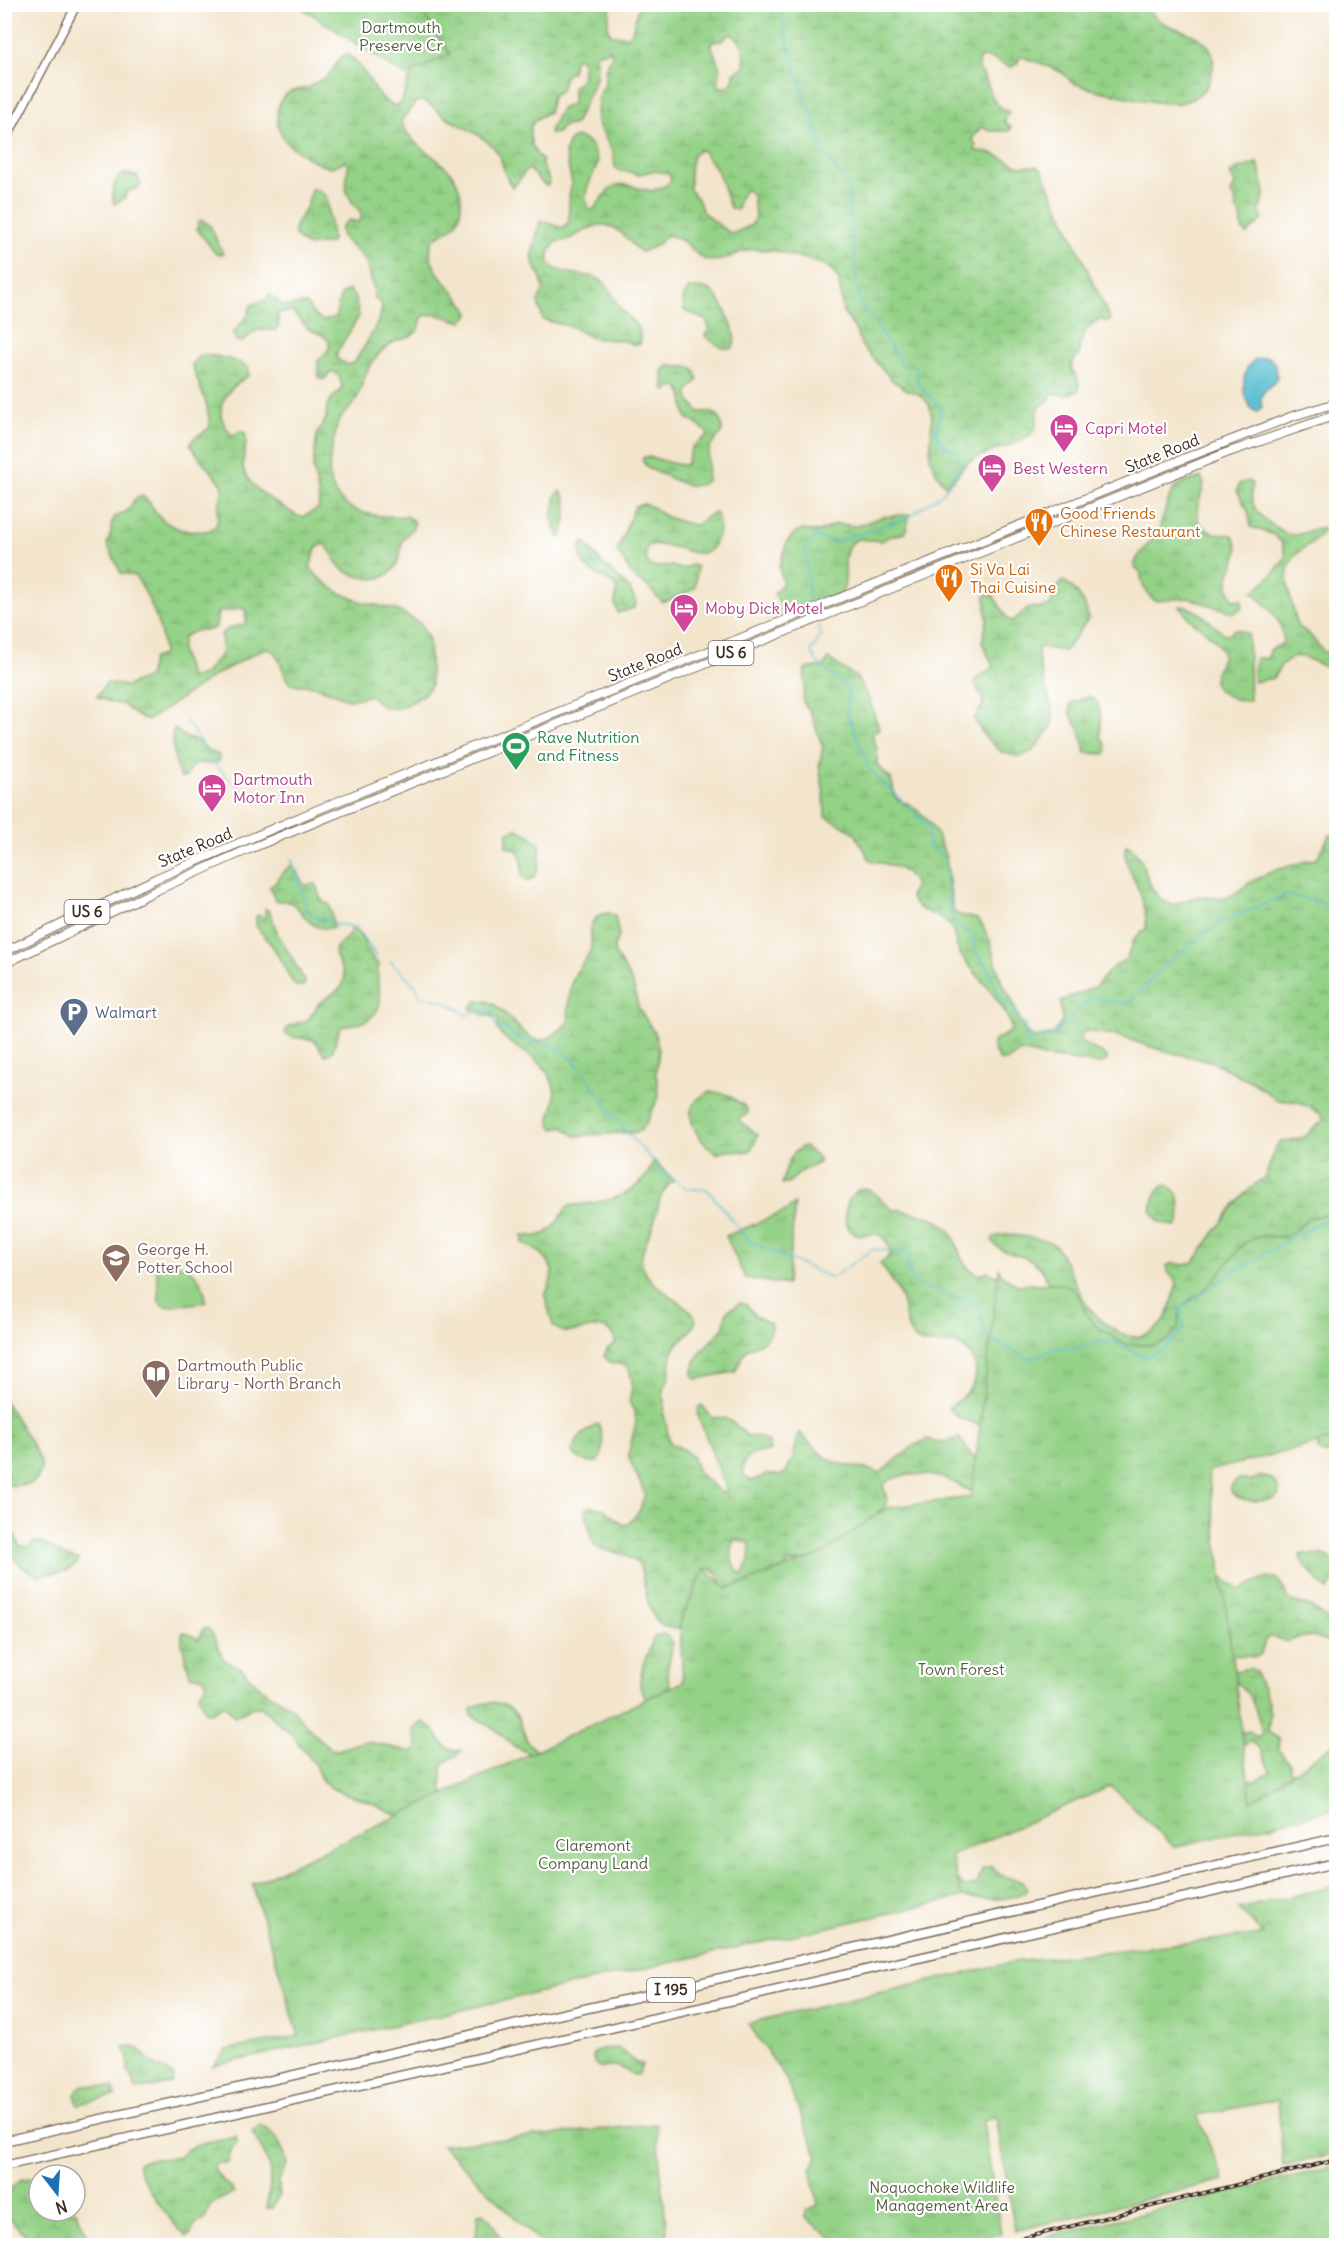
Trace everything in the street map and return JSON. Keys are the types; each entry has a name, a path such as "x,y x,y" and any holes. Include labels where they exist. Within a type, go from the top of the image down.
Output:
{"highway":[{"name":"I 195","path":"4,2141 1336,1838"},
{"name":"I 195","path":"4,2166 1336,1863"}],"main road":[{"path":"4,143 77,4"},
{"name":"State Road","path":"4,952 170,873 384,782 1183,459 1293,416 1336,403"},
{"name":"State Road","path":"4,964 217,863 394,789 1226,453 1336,415"}],"green space":[{"name":"Dartmouth Preserve Cr","path":"298,5 418,5 450,54 405,76"},
{"path":"417,5 610,5 608,30 612,35 629,36 640,5 1149,5 1154,16 1163,23 1201,39 1209,48 1213,61 1210,79 1202,92 1189,100 1170,103 1124,96 1079,85 1071,82 1058,70 1023,57 1020,57 1012,67 988,58 979,59 978,68 993,98 997,104 1009,112 1004,121 1011,128 1009,131 990,131 981,127 972,139 976,146 975,151 989,152 1020,166 1036,166 1042,170 1110,319 1108,322 1100,319 1095,321 1087,329 1082,339 1079,355 1071,368 1078,382 1078,391 1065,395 1052,393 1049,401 1037,412 1037,424 1033,432 1019,441 968,462 953,480 945,485 930,457 932,417 929,404 917,393 893,381 862,346 855,329 843,312 839,281 833,271 823,264 779,252 756,249 743,251 720,260 707,260 681,240 668,235 655,246 642,252 614,228 596,226 555,243 549,255 549,263 562,272 602,281 620,308 637,326 640,344 592,338 573,327 543,320 538,302 544,289 534,266 532,254 540,221 561,228 569,222 569,197 572,183 565,152 569,141 575,137 588,142 598,162 586,193 587,205 591,210 608,191 619,185 652,191 667,185 671,180 670,175 658,171 638,175 615,168 614,155 597,122 598,97 605,84 605,70 612,54 611,51 596,55 597,76 575,124 562,127 557,133 550,134 549,131 561,109 573,103 573,88 583,76 582,60 577,57 574,60 572,71 565,76 561,90 552,96 549,112 540,116 533,123 530,138 543,161 541,164 549,180 548,186 543,184 529,169 512,187 498,153 489,143 428,104 417,101 401,121 417,144 447,168 460,189 459,218 450,230 433,239 430,250 431,260 442,279 469,314 462,322 435,314 423,316 414,334 392,343 375,359 366,373 356,400 337,425 330,460 330,478 335,492 343,502 355,510 387,516 407,516 415,523 402,542 398,562 385,576 368,578 342,569 324,544 316,548 310,567 317,576 338,592 362,602 397,610 421,624 429,641 431,685 416,700 402,707 387,708 370,695 350,700 316,686 290,684 278,657 265,648 217,674 149,720 139,717 122,704 97,697 106,683 127,686 148,677 153,658 163,655 158,624 145,593 135,576 121,573 107,544 111,524 115,517 127,511 136,498 142,496 162,519 179,529 204,531 216,525 223,491 222,484 190,444 210,426 207,406 192,365 201,355 206,355 234,361 249,369 249,375 233,387 223,401 221,409 225,426 232,435 241,431 245,433 243,466 250,482 273,501 297,516 303,517 319,508 313,468 317,434 326,419 327,405 342,386 339,376 332,371 323,380 319,377 318,361 329,349 329,341 308,329 293,312 278,313 279,326 276,330 257,330 242,342 236,341 233,333 248,315 251,305 266,300 269,294 283,306 307,304 313,314 323,321 336,317 340,297 349,290 355,298 359,316 336,354 338,360 349,365 355,362 382,309 381,303 375,299 365,260 342,236 343,225 350,220 358,222 361,219 361,212 354,205 346,190 348,164 346,161 332,167 324,166 305,156 288,143 279,129 277,115 280,103 288,93 310,87 325,78 340,58 346,54 360,66 380,96 395,106 402,102 413,66","holes":["730,34 741,43 745,57 744,67 734,73 730,85 722,87 718,86 720,69 711,44 722,41","701,149 718,172 730,208 737,210 740,197 746,189 753,195 755,216 752,225 732,234 703,213 698,199 690,190 693,155","245,609 246,624 223,632 220,657 205,673 197,677 190,677 181,651 183,638 196,631 216,627 220,611"]},
{"path":"1258,163 1265,193 1259,212 1263,219 1247,234 1243,231 1241,216 1231,194 1235,184 1230,174 1239,168"},
{"path":"124,174 137,176 141,184 137,189 127,191 125,198 114,204 114,186 117,179"},
{"path":"311,189 319,190 327,197 332,239 330,243 308,246 294,233 294,228 307,206"},
{"path":"202,220 210,225 223,254 216,254 197,229 198,222"},
{"path":"689,288 709,289 714,293 732,325 733,348 722,347 705,336 709,328 707,321 684,310 683,298"},
{"path":"668,366 690,367 695,371 698,380 688,391 688,399 699,412 713,413 721,421 722,432 709,448 707,481 701,484 681,483 649,469 642,460 644,457 649,457 686,465 692,447 708,435 706,431 686,417 679,387 675,386 667,391 664,389 663,371"},
{"path":"1201,477 1204,483 1197,509 1199,524 1214,533 1232,535 1237,544 1238,553 1228,582 1234,600 1241,599 1243,607 1234,613 1188,598 1156,601 1151,598 1143,586 1140,571 1134,568 1140,554 1157,533 1169,498 1175,488"},
{"path":"1249,481 1252,484 1251,492 1255,509 1280,530 1295,535 1323,529 1316,539 1293,559 1287,577 1297,626 1309,634 1324,652 1336,653 1336,672 1304,657 1295,656 1282,664 1273,678 1254,682 1253,670 1256,658 1268,658 1270,650 1282,644 1283,637 1279,622 1253,592 1273,574 1286,557 1282,543 1274,535 1251,527 1248,511 1237,491 1239,484"},
{"path":"561,491 566,501 567,512 562,535 559,538 552,518 556,495"},
{"path":"643,504 667,517 694,525 714,513 717,514 719,520 717,538 708,551 696,553 656,544 647,547 646,558 652,567 672,566 681,569 692,565 697,567 695,588 665,602 662,602 646,585 633,577 617,551 635,506"},
{"path":"910,514 905,533 888,537 882,541 858,539 851,544 845,557 845,580 841,594 811,609 781,616 780,603 774,593 783,583 779,567 787,542 796,532 802,530 819,532 836,524 857,526 882,517"},
{"path":"585,542 601,562 630,589 636,603 634,608 618,613 615,604 617,587 586,567 581,554 581,544"},
{"path":"1063,581 1080,597 1086,608 1088,619 1065,651 1039,647 1040,667 1053,712 1053,725 1034,750 1020,757 1002,752 985,737 974,719 983,705 982,697 974,683 993,666 982,643 987,620 985,596 993,595 1008,620 1012,621 1028,609 1045,608 1051,605 1056,589"},
{"path":"1180,606 1199,613 1224,634 1232,634 1232,631 1237,629 1248,634 1250,701 1232,698 1216,688 1214,678 1222,656 1219,645 1189,618"},
{"path":"829,659 857,678 869,699 879,728 872,734 877,749 877,765 891,779 896,799 909,804 925,817 936,833 946,857 953,911 959,915 977,919 982,925 989,938 1001,981 1012,1000 1024,1031 1034,1038 1054,1034 1062,1021 1061,1001 1096,986 1112,968 1127,958 1134,939 1146,929 1144,905 1127,863 1126,845 1139,857 1155,892 1162,900 1172,905 1198,896 1214,898 1231,896 1251,882 1273,871 1317,858 1329,836 1336,834 1336,1451 1322,1454 1318,1450 1313,1418 1203,1295 1199,1294 1186,1328 973,1492 936,1476 912,1475 895,1478 883,1485 887,1500 883,1510 880,1510 860,1530 846,1536 836,1551 810,1561 788,1563 785,1569 753,1585 741,1583 723,1587 718,1574 711,1569 706,1569 683,1626 673,1629 661,1624 655,1618 648,1601 639,1564 625,1555 595,1545 591,1538 585,1509 589,1506 604,1509 622,1524 627,1525 640,1510 645,1494 629,1458 636,1422 635,1413 629,1402 632,1388 631,1374 626,1365 611,1363 604,1356 608,1348 616,1343 607,1330 594,1327 566,1332 560,1331 553,1325 545,1296 552,1270 541,1253 523,1243 523,1235 535,1236 548,1232 556,1225 568,1206 610,1199 629,1191 638,1185 654,1161 674,1180 661,1196 642,1255 647,1276 691,1312 696,1320 672,1355 668,1381 662,1390 665,1401 664,1415 670,1443 683,1449 693,1458 698,1473 722,1493 727,1491 698,1416 699,1407 702,1405 712,1418 728,1419 748,1437 757,1436 768,1442 770,1451 754,1454 744,1464 744,1476 751,1481 766,1475 781,1475 786,1472 793,1457 799,1432 829,1459 880,1473 915,1445 928,1439 937,1443 959,1438 977,1462 981,1426 958,1417 948,1408 972,1386 976,1373 975,1365 968,1353 959,1346 928,1344 913,1337 908,1328 899,1293 880,1263 890,1254 887,1243 877,1234 859,1235 847,1225 846,1209 854,1194 867,1189 892,1209 936,1220 952,1234 965,1265 980,1275 987,1271 999,1277 999,1285 1050,1287 1037,1264 999,1248 992,1240 994,1237 1035,1238 1051,1243 1059,1249 1083,1298 1094,1313 1119,1332 1138,1337 1158,1328 1171,1308 1177,1282 1168,1272 1167,1266 1173,1263 1184,1265 1193,1263 1235,1204 1265,1177 1277,1145 1305,1137 1323,1121 1322,1115 1311,1108 1297,1102 1277,1100 1254,1083 1213,1062 1161,1050 1115,1035 1085,1031 1080,1036 1083,1044 1106,1057 1107,1060 1101,1064 1045,1057 1021,1051 1006,1061 999,1060 993,1049 993,1042 1011,1031 1009,1022 999,1002 961,955 950,926 913,902 910,896 915,885 907,874 896,867 870,860 854,832 825,816 819,766 823,747 803,698 805,669 824,666","holes":["734,1539 750,1543 749,1560 742,1575 732,1559"]},
{"path":"1089,696 1094,699 1100,709 1101,738 1106,744 1107,752 1105,754 1086,753 1080,731 1070,713 1071,703"},
{"path":"174,728 185,737 198,741 209,751 219,755 219,761 212,764 197,763 186,777 181,778 174,753"},
{"path":"517,829 530,835 540,845 538,871 528,881 522,876 522,860 517,850 506,846 508,832"},
{"path":"292,865 304,885 316,884 321,899 329,904 334,927 314,925 293,904 275,900 270,887"},
{"path":"265,908 269,911 278,934 305,981 304,986 296,986 293,983 273,947 256,926 256,916 259,915 265,919"},
{"path":"608,913 615,916 619,936 614,946 615,954 630,978 638,1007 654,1032 659,1049 656,1073 659,1096 646,1124 639,1132 575,1136 562,1126 555,1129 551,1127 550,1118 555,1094 545,1069 501,1035 496,1027 499,1022 498,1018 470,1009 477,1001 488,1002 498,1007 525,1034 534,1039 544,1039 556,1033 569,1020 572,983 591,948 591,924 599,915"},
{"path":"351,929 360,936 374,961 379,965 380,1001 374,1014 367,1020 340,1028 332,1052 326,1055 315,1040 292,1037 285,1033 289,1026 308,1020 319,1003 342,987 345,977 334,952"},
{"path":"710,1092 726,1094 746,1107 748,1113 738,1120 758,1135 751,1150 748,1152 726,1150 717,1154 702,1140 692,1123 691,1114 693,1105 699,1098"},
{"path":"803,1146 819,1158 819,1163 803,1170 788,1183 782,1184 791,1157"},
{"path":"1166,1185 1176,1192 1180,1201 1179,1223 1176,1227 1158,1221 1151,1210 1157,1192"},
{"path":"795,1204 787,1285 745,1278 726,1236 786,1211"},
{"path":"1336,1212 1336,1439 1208,1471 1251,1802 1336,1743 1336,1809 1174,1847 1111,1786 951,1856 962,1897 213,2066 226,2050 299,2036 252,1884 683,1682 680,1622 705,1568 727,1589 821,1555 886,1508 971,1497 999,1269 1002,1275 1017,1285 1055,1283 1071,1287 1079,1296 1085,1312 1094,1325 1126,1345 1156,1345 1166,1341 1178,1328 1180,1309 1207,1288 1244,1243 1263,1235 1285,1238 1310,1218"},
{"path":"166,1260 182,1265 199,1279 206,1302 165,1307 159,1302 156,1261"},
{"path":"740,1303 747,1305 754,1315 771,1324 770,1333 761,1343 747,1349 735,1372 696,1379 692,1375 701,1351 723,1329 727,1311"},
{"path":"5,1403 41,1462 39,1476 29,1484 5,1487"},
{"path":"598,1424 603,1442 599,1461 580,1459 572,1451 576,1442 589,1429"},
{"path":"1262,1476 1275,1482 1279,1492 1278,1496 1273,1499 1253,1501 1240,1498 1231,1492 1231,1486 1239,1479 1250,1481"},
{"path":"4,1504 19,1546 28,1547 36,1542 44,1543 61,1554 79,1560 77,1564 66,1571 39,1576 22,1567 5,1549"},
{"path":"1300,1555 1324,1555 1336,1562 1336,1575 1328,1590 1320,1584 1301,1560"},
{"path":"1220,1576 1240,1590 1264,1578 1276,1578 1288,1599 1310,1607 1336,1626 1336,1642 1300,1637 1287,1642 1273,1637 1266,1638 1261,1654 1256,1657 1220,1654"},
{"path":"207,1628 211,1631 224,1660 241,1668 259,1687 291,1707 315,1735 331,1749 337,1750 365,1741 413,1752 417,1748 414,1729 422,1722 430,1726 447,1747 462,1751 442,1765 442,1791 451,1797 532,1755 514,1746 495,1729 471,1715 471,1709 489,1703 507,1706 517,1716 526,1739 537,1752 645,1707 645,1696 640,1686 643,1665 654,1637 662,1634 668,1636 673,1643 667,1673 671,1690 956,1878 964,1887 977,1885 982,1869 990,1866 1002,1876 1022,1881 1027,1890 1007,1898 968,1898 395,1814 370,1802 335,1790 322,1782 315,1765 294,1737 261,1707 253,1707 234,1716 226,1706 222,1705 212,1713 206,1713 198,1695 206,1686 206,1680 190,1675 182,1644 182,1634 184,1632 199,1639 203,1629"},
{"path":"1250,1668 1256,1672 1268,1702 1270,1715 1268,1732 1279,1739 1278,1750 1290,1763 1290,1771 1313,1767 1285,1817 1278,1824 1270,1826 1251,1820 1248,1779 1256,1780 1270,1772 1259,1747 1251,1742 1244,1745 1238,1734 1249,1731 1257,1737 1262,1733 1257,1714 1245,1690 1223,1670 1236,1671"},
{"path":"1336,1886 1336,2153 1283,2166 1278,2100 1197,2115 1224,2180 1015,2231 996,2115 983,2122 1001,2234 954,2245 830,2245 833,2239 806,2218 806,2211 818,2205 811,2168 818,2157 786,2079 748,2023 1013,1962 1264,1934 1238,1909"},
{"path":"123,2047 139,2049 151,2063 174,2075 172,2083 136,2090 133,2078 128,2071 128,2058"},
{"path":"617,2048 634,2062 642,2064 639,2074 634,2075 617,2066 601,2068 595,2064 592,2056 594,2052"},
{"path":"83,2085 113,2087 116,2096 78,2104 75,2095"},
{"path":"656,2124 668,2245 543,2245 442,2145"},
{"path":"260,2125 278,2142 287,2165 279,2180 279,2195 272,2208 266,2208 270,2186 267,2160 252,2132"},
{"path":"236,2136 237,2143 231,2150 228,2163 216,2163 214,2167 234,2193 210,2206 204,2220 196,2224 187,2237 158,2202 144,2180 138,2163 179,2157 190,2148 205,2142"},
{"name":"Noquochoke Wildlife Management Area","path":"1336,2166 1336,2245 1014,2245"},
{"path":"27,2178 27,2223 82,2223 87,2234 88,2245 36,2245 5,2215 5,2190 22,2179"},
{"path":"483,2213 502,2239 511,2245 476,2238 478,2214"}],"water":[{"path":"1267,357 1274,363 1277,379 1262,394 1262,407 1257,412 1245,396 1245,373 1253,361"}],"waterway":[{"path":"778,4 793,60 825,154 847,185 859,301 902,364 917,367 917,382 941,409 936,434 945,447 957,451 961,464 944,492 906,519 833,542 815,536 806,550 809,604"},
{"path":"819,627 821,636 811,651 817,662 848,689 847,713 870,770 928,826 929,846 945,858 952,923 973,937 975,951 989,969 999,997 1011,1004 1016,1021 1025,1023 1027,1044 1053,1035 1091,998 1128,1003 1167,963 1219,923 1286,895 1336,905"},
{"path":"186,721 219,769 249,797"},
{"path":"291,858 309,913 334,924 356,927 377,958"},
{"path":"390,961 415,985 420,997 444,1002 456,1007 466,1015 492,1010 497,1028 506,1029 517,1040 542,1043 565,1053 578,1065 617,1120 665,1177 673,1179 687,1189 707,1189 750,1242 832,1278 873,1249 911,1253 908,1273 919,1286 978,1304 986,1337 1030,1359 1058,1347 1070,1349 1110,1340 1145,1357 1164,1349 1184,1327 1179,1310 1225,1277 1336,1212"}],"railway":[{"path":"992,2246 1336,2160"}],"place":[{"name":"Capri Motel","path":"1064,454"},
{"name":"Best Western","path":"992,494"},
{"name":"Good Friends Chinese Restaurant","path":"1039,548"},
{"name":"Si Va Lai Thai Cuisine","path":"949,604"},
{"name":"Moby Dick Motel","path":"684,634"},
{"name":"Rave Nutrition and Fitness","path":"516,772"},
{"name":"Dartmouth Motor Inn","path":"212,814"},
{"name":"Walmart","path":"74,1038"},
{"name":"George H. Potter School","path":"116,1284"},
{"name":"Dartmouth Public Library - North Branch","path":"156,1400"}],"park label":[{"name":"Town Forest","path":"961,1669"},
{"name":"Claremont Company Land","path":"593,1854"}]}
